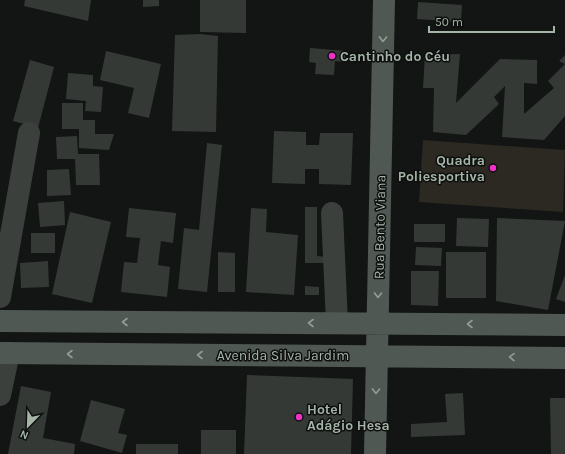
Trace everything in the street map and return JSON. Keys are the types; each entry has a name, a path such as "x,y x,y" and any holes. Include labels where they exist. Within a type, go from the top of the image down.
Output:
{"main road":[{"name":"Rua Bento Viana","path":"375,454 384,0"},
{"path":"0,321 565,325"},
{"path":"148,322 170,355"},
{"path":"534,358 565,343"},
{"name":"Avenida Silva Jardim","path":"5,353 565,358"}],"street":[{"path":"0,297 29,133"},
{"path":"332,213 337,323"},
{"path":"0,395 5,353"}],"shaded area":[{"name":"Quadra Poliesportiva","path":"423,140 565,150 563,212 419,202"}],"building":[{"path":"25,0 91,0 88,21 24,6"},
{"path":"143,0 159,0 159,6 143,7"},
{"path":"200,0 246,0 246,33 200,32"},
{"path":"418,2 462,5 461,22 417,19"},
{"path":"200,34 218,36 216,132 172,131 175,35"},
{"path":"310,48 346,51 345,62 335,61 334,75 315,74 316,63 309,62"},
{"path":"106,51 161,64 149,118 128,113 134,88 100,80"},
{"path":"460,54 456,103 500,59 537,60 537,84 524,83 524,114 554,88 548,81 565,64 565,116 544,140 502,137 505,86 494,97 499,104 466,135 433,132 434,88 423,88 425,55"},
{"path":"565,55 565,64 559,61"},
{"path":"30,60 54,67 38,128 13,121"},
{"path":"68,73 93,75 93,86 103,87 101,112 85,111 86,101 66,99"},
{"path":"62,103 83,103 83,120 95,120 95,134 114,134 109,150 79,148 79,129 62,129"},
{"path":"274,131 306,132 306,145 319,145 320,133 353,133 351,185 319,184 319,169 305,169 305,184 272,183"},
{"path":"77,136 78,154 99,154 100,185 76,185 75,159 57,159 56,137"},
{"path":"207,143 222,145 207,292 178,289 184,228 199,230"},
{"path":"69,169 71,195 47,196 47,170"},
{"path":"64,201 65,225 40,227 38,203"},
{"path":"305,207 317,207 317,256 326,257 327,263 305,263"},
{"path":"129,208 176,213 173,243 161,241 158,265 170,267 167,297 121,292 124,262 137,263 140,238 126,237"},
{"path":"251,208 267,209 266,232 298,235 294,295 246,292"},
{"path":"70,212 111,222 92,303 52,294"},
{"path":"457,218 489,219 488,247 456,246"},
{"path":"497,218 565,221 548,310 496,301"},
{"path":"414,224 445,224 445,242 414,242"},
{"path":"31,233 55,233 55,253 31,253"},
{"path":"416,247 442,248 441,266 415,265"},
{"path":"218,252 235,253 235,292 218,292"},
{"path":"446,252 486,252 486,298 446,298"},
{"path":"48,261 49,287 21,288 20,263"},
{"path":"411,271 439,271 438,306 411,305"},
{"path":"565,275 565,302 556,299"},
{"path":"305,286 319,287 319,295 305,295"},
{"name":"Hotel Adágio Hesa","path":"247,375 353,379 351,454 244,454"},
{"path":"21,386 51,392 43,438 75,444 74,454 8,454"},
{"path":"463,393 465,435 411,437 411,424 447,422 445,394"},
{"path":"550,398 565,398 565,454 551,454"},
{"path":"91,400 125,409 118,433 127,435 122,453 80,441"},
{"path":"201,430 236,430 236,454 201,454"},
{"path":"136,444 178,444 178,454 136,454"}],"place":[{"name":"Cantinho do Céu","path":"332,56"},
{"name":"Quadra Poliesportiva","path":"493,168"},
{"name":"Hotel Adágio Hesa","path":"299,417"}]}
